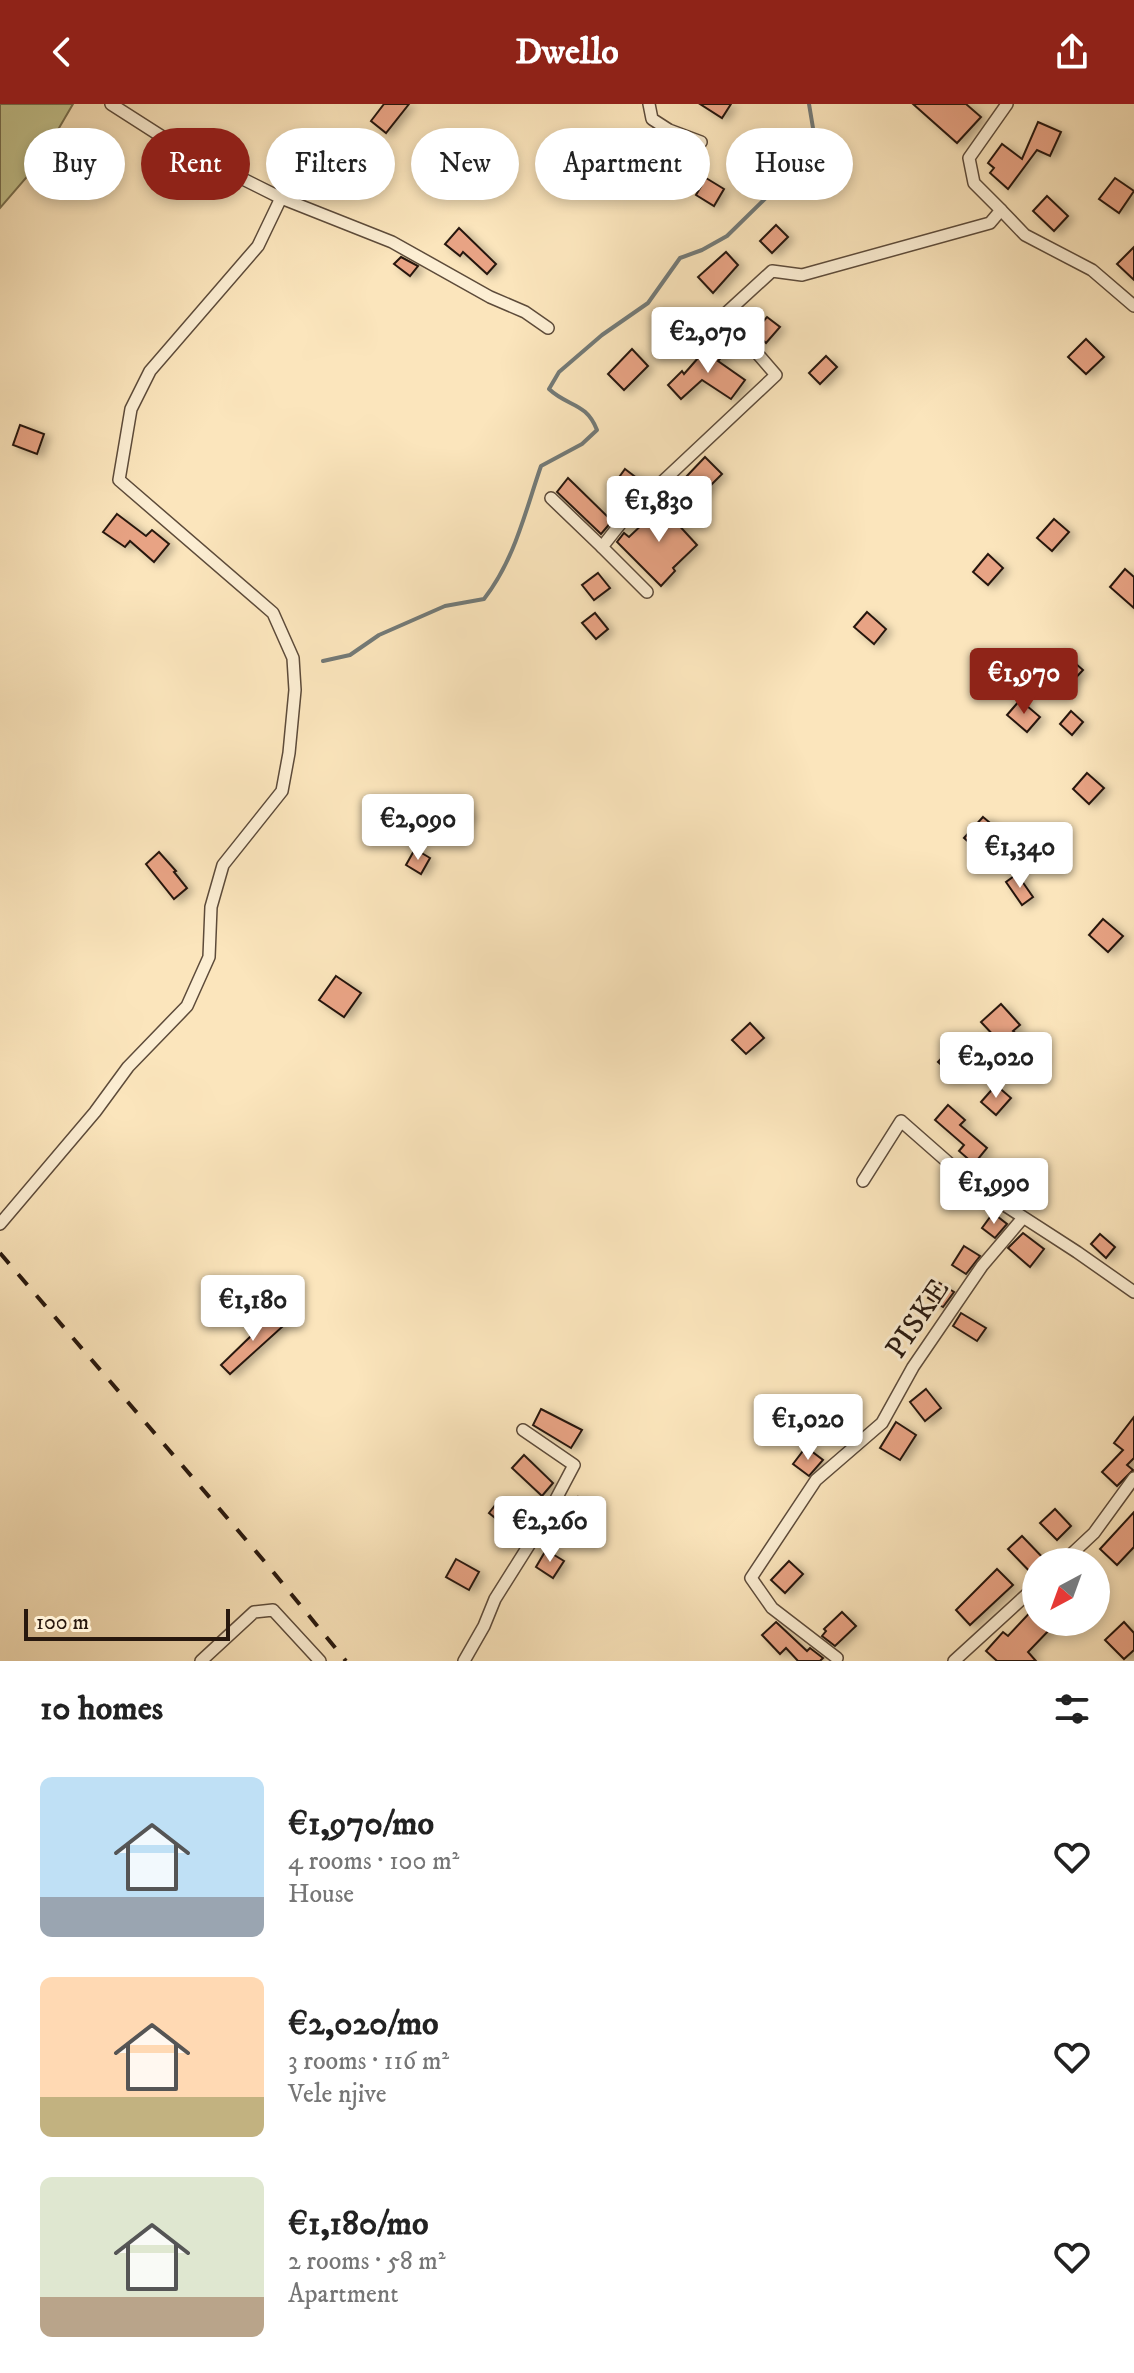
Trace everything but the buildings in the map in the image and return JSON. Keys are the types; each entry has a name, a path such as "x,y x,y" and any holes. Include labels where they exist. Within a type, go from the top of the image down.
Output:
{"street":[{"path":"111,104 175,145 266,190"},
{"path":"649,104 652,119 666,128"},
{"path":"1007,104 969,158 974,183 1025,235 1092,270 1134,306"},
{"path":"0,1224 95,1112 128,1067 187,1006 209,957 211,907 223,865 282,791 295,690 293,658 273,613 119,480 131,409 150,371 258,246 280,200"},
{"path":"286,200 392,242 490,297 525,312 548,328"},
{"path":"602,547 628,514 776,375 724,315 772,271 802,275 990,223 1001,210"},
{"path":"551,498 647,592"},
{"path":"863,1181 901,1121 975,1186 1134,1292"},
{"name":"PISKE","path":"837,1658 772,1608 751,1578 816,1480 882,1423 913,1367 982,1266 1022,1219"},
{"path":"464,1661 495,1599 546,1518 574,1465 523,1430"},
{"path":"1078,1548 1094,1533 1134,1478"},
{"path":"954,1661 1022,1599"},
{"path":"201,1661 248,1617 262,1609 273,1610 320,1661"}],"green space":[{"path":"0,104 73,104 59,128 24,128 24,180 0,208"}],"waterway":[{"path":"323,661 350,655 379,635 445,606 484,599 504,568 541,466 582,444 597,430 588,414 549,389 559,372 602,335 648,303 680,258 727,236 774,190 801,156 813,128 809,104"}],"railway":[{"path":"0,1253 346,1661"}]}
